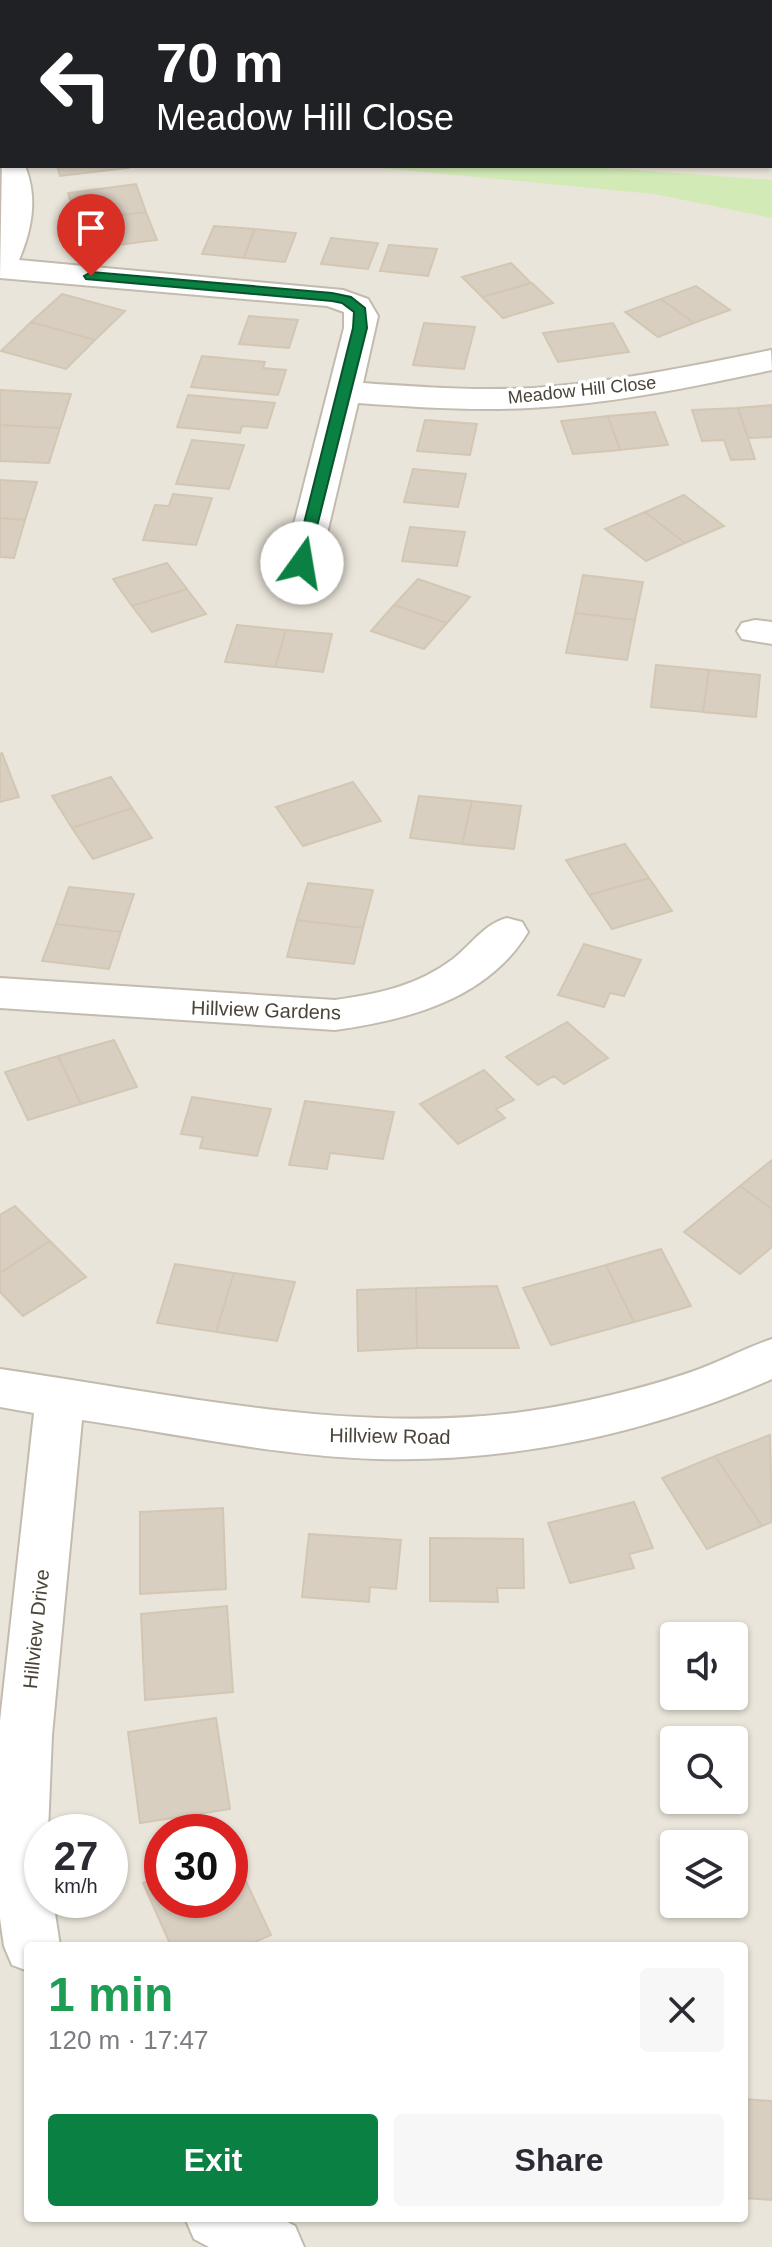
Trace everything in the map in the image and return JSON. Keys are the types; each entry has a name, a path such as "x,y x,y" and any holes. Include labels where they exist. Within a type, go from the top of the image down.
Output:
{"street":[{"path":"11,168 17,180 17,207 10,246 0,268 347,300 357,306 362,316 302,563"},
{"name":"Meadow Hill Close","path":"343,392 473,399 551,397 708,374 771,360"},
{"name":"Hillview Gardens","path":"0,993 335,1015 383,1009 426,996 463,973 507,932"},
{"name":"Hillview Road","path":"0,1388 319,1435 377,1439 459,1438 531,1431 618,1411 703,1388 772,1358"},
{"name":"Hillview Drive","path":"31,1942 9,1860 60,1399"},
{"path":"223,2222 274,2247"}],"shaded area":[{"path":"0,168 772,168 772,2247 0,2247"}],"green space":[{"path":"381,168 607,168 772,180 772,218 654,194"}],"building":[{"path":"58,168 128,168 60,176"},
{"path":"136,184 146,212 77,221 68,193"},
{"path":"146,212 157,240 87,249 77,221"},
{"path":"214,226 254,229 244,258 202,254"},
{"path":"255,229 296,233 285,262 244,258"},
{"path":"331,238 378,243 368,269 321,264"},
{"path":"389,245 437,249 428,276 380,271"},
{"path":"511,263 531,283 482,297 462,277"},
{"path":"532,283 553,303 503,318 482,297"},
{"path":"696,286 730,310 694,323 661,299"},
{"path":"62,294 125,311 95,340 31,322"},
{"path":"661,299 694,323 658,337 625,312"},
{"path":"249,316 298,320 289,348 239,344"},
{"path":"31,322 95,340 66,369 1,351"},
{"path":"424,323 475,327 464,369 413,365"},
{"path":"613,323 629,352 558,362 543,333"},
{"path":"202,356 265,362 263,368 286,370 278,395 191,387"},
{"path":"0,390 71,394 60,428 0,425"},
{"path":"188,395 275,403 267,428 242,426 240,433 177,427"},
{"path":"772,405 772,437 748,438 738,408"},
{"path":"738,408 755,459 731,460 724,440 702,441 692,410"},
{"path":"655,412 668,445 620,450 608,416"},
{"path":"608,416 620,450 573,454 561,421"},
{"path":"425,420 477,424 470,455 417,451"},
{"path":"0,425 60,428 49,463 0,461"},
{"path":"192,440 244,445 229,489 176,484"},
{"path":"413,469 466,474 458,507 404,502"},
{"path":"0,480 37,482 25,520 0,518"},
{"path":"173,494 212,498 196,545 143,540 155,505 169,506"},
{"path":"684,495 724,526 685,543 645,512"},
{"path":"645,512 685,543 646,561 605,529"},
{"path":"0,518 25,520 14,558 0,557"},
{"path":"410,527 465,532 457,566 402,561"},
{"path":"167,563 187,589 132,606 113,579"},
{"path":"583,575 643,582 635,620 575,613"},
{"path":"418,579 470,597 447,623 394,605"},
{"path":"187,589 206,614 152,632 132,606"},
{"path":"394,605 447,623 424,649 371,631"},
{"path":"575,613 635,620 627,660 566,653"},
{"path":"237,625 286,630 275,667 225,662"},
{"path":"286,630 332,634 323,672 275,667"},
{"path":"656,665 709,670 703,712 651,707"},
{"path":"709,670 760,675 756,717 703,712"},
{"path":"0,754 19,797 0,802"},
{"path":"111,777 132,808 72,828 52,796"},
{"path":"353,782 381,821 303,846 276,807"},
{"path":"419,796 472,801 462,844 410,838"},
{"path":"472,801 521,806 514,849 462,844"},
{"path":"132,808 152,838 93,859 72,828"},
{"path":"625,844 649,878 589,895 566,860"},
{"path":"649,878 672,911 612,929 589,895"},
{"path":"308,883 373,890 363,928 297,920"},
{"path":"69,887 134,894 121,932 56,924"},
{"path":"297,920 363,928 354,964 287,957"},
{"path":"56,924 121,932 109,969 42,961"},
{"path":"584,944 641,960 624,996 610,993 604,1007 558,995"},
{"path":"567,1022 608,1058 564,1084 554,1076 538,1085 506,1057"},
{"path":"114,1040 137,1087 81,1104 58,1056"},
{"path":"58,1056 81,1104 28,1120 5,1072"},
{"path":"484,1070 514,1100 496,1109 505,1118 458,1144 420,1104"},
{"path":"192,1097 271,1109 257,1156 200,1148 203,1137 181,1134"},
{"path":"305,1101 394,1112 383,1159 330,1153 327,1169 289,1165"},
{"path":"772,1160 772,1209 740,1186"},
{"path":"740,1186 772,1209 772,1247 740,1274 684,1232"},
{"path":"15,1206 50,1241 0,1273 0,1215"},
{"path":"50,1241 86,1277 23,1316 0,1292 0,1273"},
{"path":"661,1249 691,1306 634,1322 606,1265"},
{"path":"175,1264 234,1273 216,1332 157,1323"},
{"path":"606,1265 634,1322 551,1345 523,1288"},
{"path":"234,1273 295,1282 277,1341 216,1332"},
{"path":"497,1286 519,1348 417,1348 416,1288"},
{"path":"416,1288 417,1348 358,1351 357,1290"},
{"path":"770,1435 772,1522 762,1526 715,1456"},
{"path":"715,1456 762,1526 707,1549 662,1478"},
{"path":"634,1502 653,1548 629,1554 634,1568 570,1583 548,1523"},
{"path":"223,1508 226,1589 140,1594 140,1512"},
{"path":"309,1534 401,1540 396,1589 370,1587 369,1602 302,1597"},
{"path":"430,1538 523,1539 524,1588 497,1588 498,1602 430,1601"},
{"path":"227,1606 233,1692 145,1700 141,1614"},
{"path":"216,1718 230,1809 198,1814 144,1814 144,1822 140,1823 128,1732"},
{"path":"248,1886 271,1935 255,1942 169,1942 159,1918 248,1918"},
{"path":"748,2099 772,2101 772,2200 748,2198"}],"route":[{"path":"91,276 332,297 347,300 361,311 360,328 302,563"}]}
